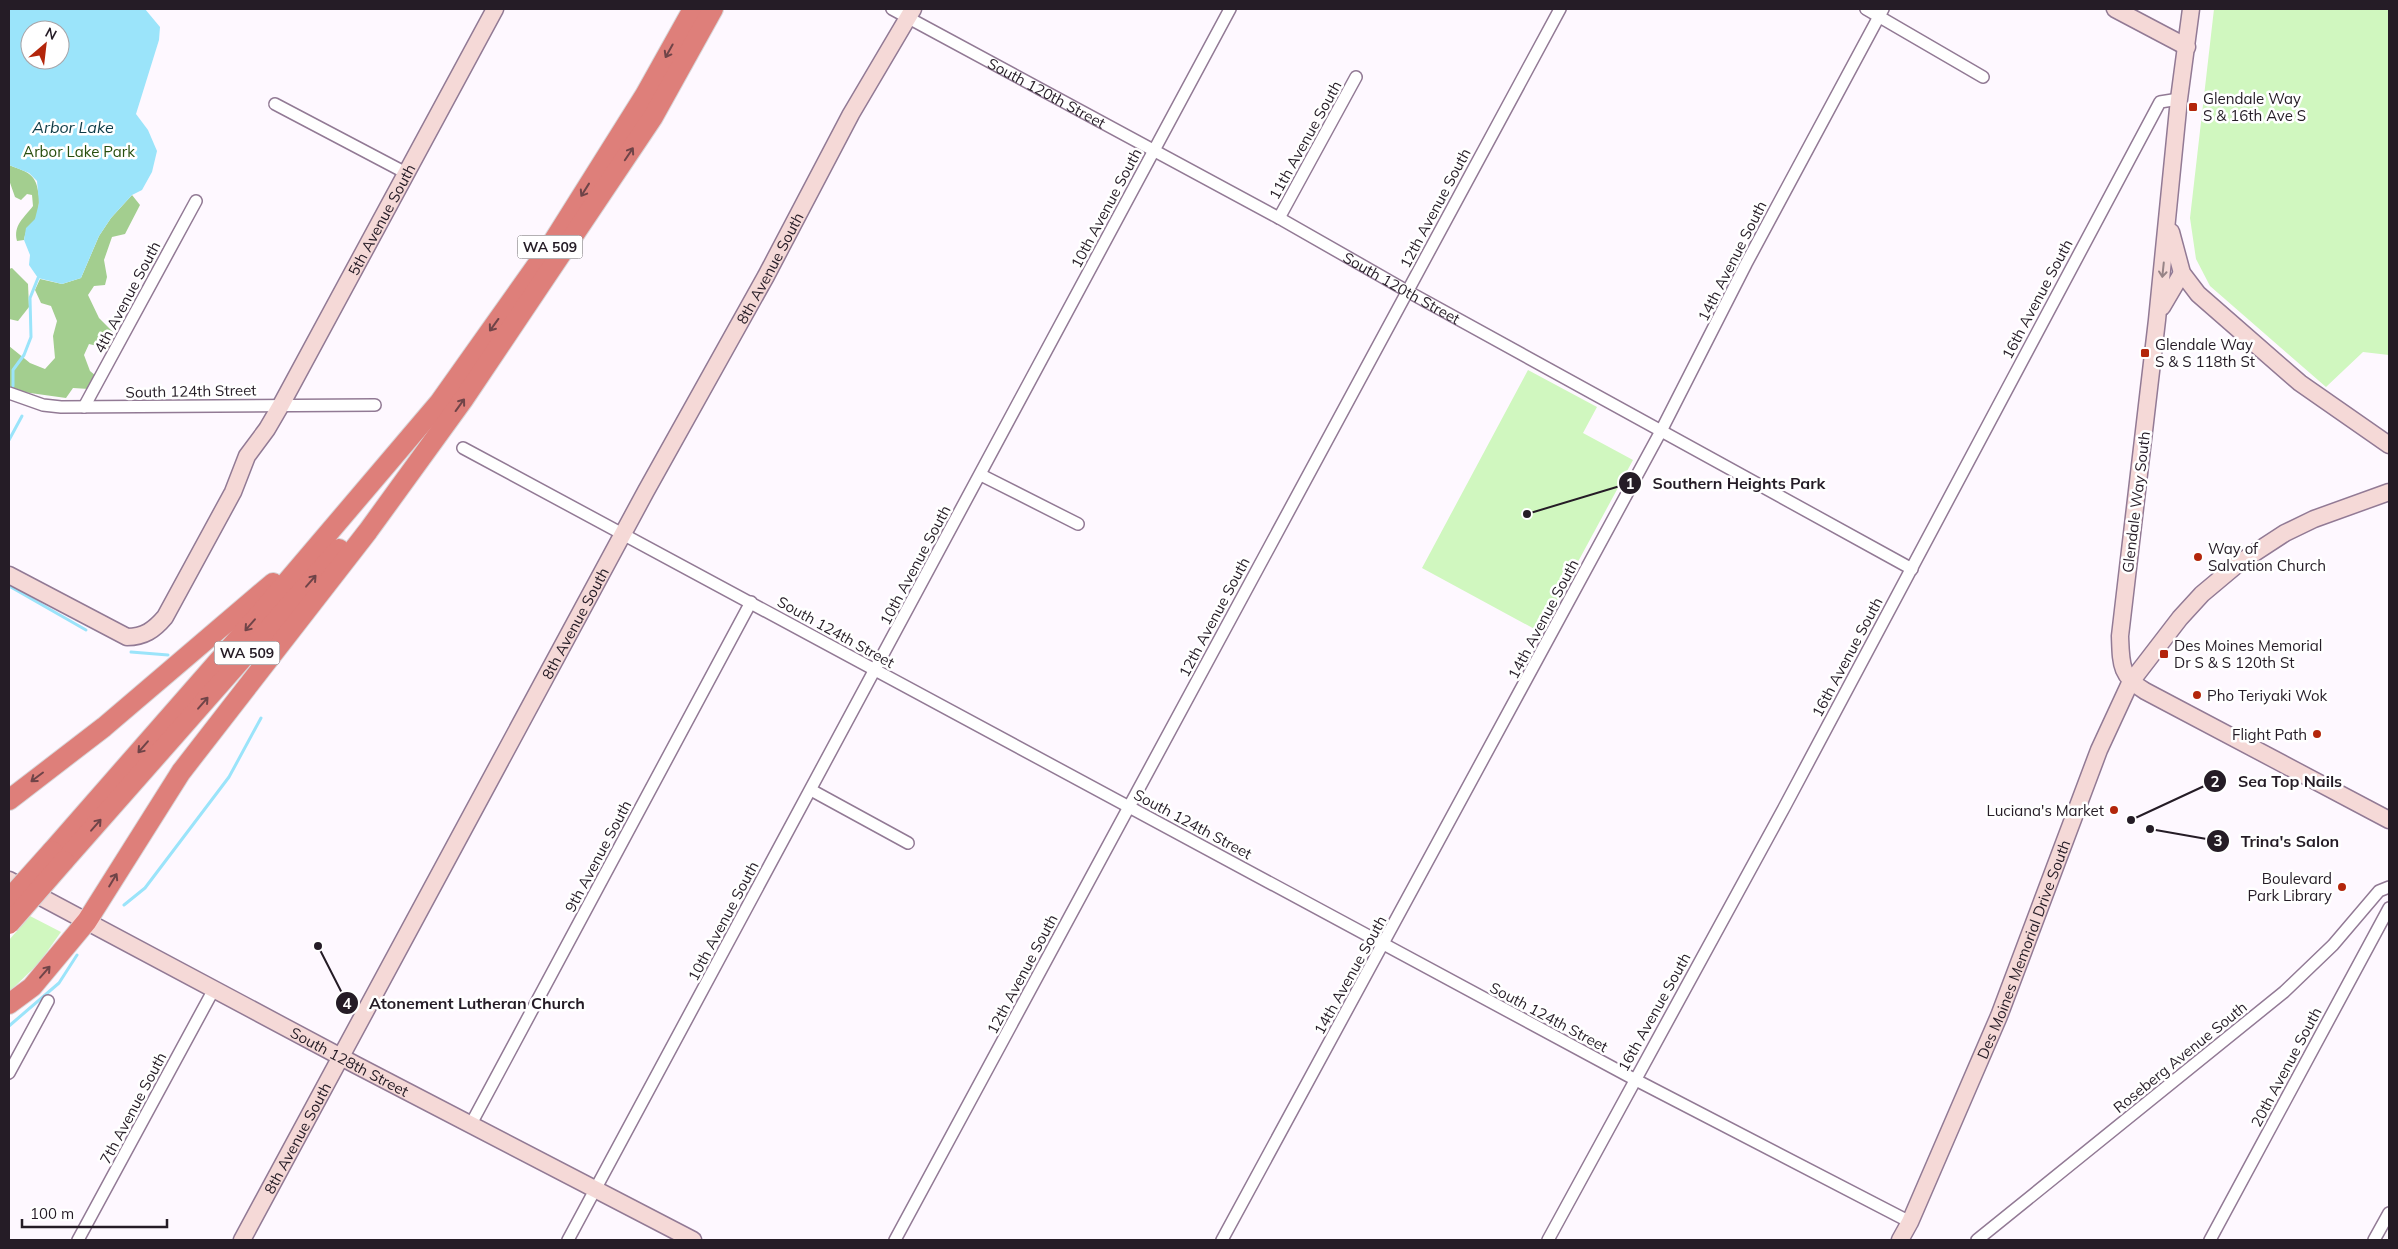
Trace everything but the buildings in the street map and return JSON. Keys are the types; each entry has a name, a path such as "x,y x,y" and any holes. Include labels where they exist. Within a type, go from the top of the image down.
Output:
{"highway":[{"name":"WA 509","path":"9,924 58,856 439,403 550,248 645,95 693,9"},
{"name":"WA 509","path":"9,899 58,856 430,444 463,400 653,117 713,9"},
{"path":"9,1004 32,987 87,921 181,772 368,531 430,444"},
{"path":"9,800 104,727 268,588 318,540 383,468"}],"street":[{"name":"5th Avenue South","path":"9,575 126,637 146,634 165,617 233,492 247,456 267,429 281,405 495,9"},
{"name":"South 120th Street","path":"892,9 911,13 1154,151 1279,218 1407,291 1912,569"},
{"name":"10th Avenue South","path":"568,1240 876,671 1230,9"},
{"name":"12th Avenue South","path":"896,1240 1560,9"},
{"path":"1866,9 1881,12 1983,77"},
{"path":"2116,9 2187,47"},
{"name":"Glendale Way South","path":"2130,683 2125,674 2120,636 2157,320 2179,99 2191,9"},
{"name":"14th Avenue South","path":"1222,1240 1661,431 1746,264 1881,12"},
{"name":"8th Avenue South","path":"242,1240 342,1058 623,534 766,276 851,114 911,13"},
{"name":"11th Avenue South","path":"1279,218 1356,77"},
{"name":"16th Avenue South","path":"1548,1240 1912,569 2160,102 2179,99"},
{"path":"276,104 406,173"},
{"path":"2171,187 2171,229 2182,273 2198,294 2300,383 2389,445"},
{"name":"4th Avenue South","path":"84,407 196,201"},
{"name":"Glendale Way South","path":"2157,320 2164,301 2182,273"},
{"name":"South 124th Street","path":"9,393 43,405 84,407 376,405"},
{"name":"South 124th Street","path":"464,448 1383,945 1634,1079 1910,1222"},
{"path":"981,475 1078,524"},
{"name":"Des Moines Memorial Drive South","path":"1900,1240 1910,1222 1999,1016 2099,750 2130,683 2180,618 2202,594 2240,563 2285,532 2314,519 2386,493"},
{"name":"9th Avenue South","path":"471,1124 751,602"},
{"path":"2130,683 2389,820"},
{"path":"811,790 908,842"},
{"name":"South 128th Street","path":"9,880 342,1058 693,1240"},
{"name":"Roseberg Avenue South","path":"1977,1240 2284,992 2327,951 2379,891 2389,887"},
{"name":"20th Avenue South","path":"2210,1240 2389,908"},
{"name":"7th Avenue South","path":"78,1240 214,989"},
{"path":"9,1073 48,1001"},
{"path":"2374,1240 2389,1213"}],"green space":[{"path":"2214,9 2389,9 2389,355 2363,352 2326,387 2210,286 2196,259 2190,218"},
{"path":"9,165 30,175 38,188 37,215 27,230 24,240 17,241 16,235 20,222 33,206 32,195 27,194 21,200 15,197 9,180"},
{"path":"132,195 140,205 125,234 112,237 104,260 107,277 105,285 94,286 88,295 99,318 117,336 110,349 89,344 84,355 90,371 96,376 89,389 73,388 66,398 23,392 9,386 9,346 30,363 45,369 55,358 53,336 57,321 51,306 41,303 35,290 40,279 62,284 81,278 99,236 111,218"},
{"path":"12,268 28,284 29,307 18,321 9,319 9,269"},
{"path":"1528,370 1597,407 1583,433 1633,460 1540,632 1422,568"},
{"path":"30,916 61,932 39,963 9,992 9,940"}],"water":[{"name":"Arbor Lake","path":"9,9 145,9 160,27 159,40 136,114 148,130 157,151 152,172 142,190 132,195 111,218 99,236 81,278 62,284 38,278 29,265 30,255 24,240 26,228 35,219 39,203 37,181 29,173 9,165"}],"waterway":[{"path":"13,386 13,370 24,355 31,337 30,298 38,278"},
{"path":"9,440 22,416"},
{"path":"9,586 86,630"},
{"path":"131,652 168,655"},
{"path":"124,905 145,888 229,777 261,718"},
{"path":"9,1026 59,983 77,955"}],"place":[{"name":"Glendale Way S & 16th Ave S","path":"2193,107"},
{"name":"Glendale Way S & S 118th St","path":"2145,353"},
{"name":"Southern Heights Park","path":"1527,514"},
{"name":"Way of Salvation Church","path":"2198,557"},
{"name":"Des Moines Memorial Dr S & S 120th St","path":"2164,654"},
{"name":"Pho Teriyaki Wok","path":"2197,695"},
{"name":"Flight Path","path":"2317,734"},
{"name":"Luciana's Market","path":"2114,810"},
{"name":"Sea Top Nails","path":"2131,820"},
{"name":"Trina's Salon","path":"2150,829"},
{"name":"Boulevard Park Library","path":"2342,887"},
{"name":"Atonement Lutheran Church","path":"318,946"}],"park label":[{"name":"Arbor Lake Park","path":"79,151"}]}
